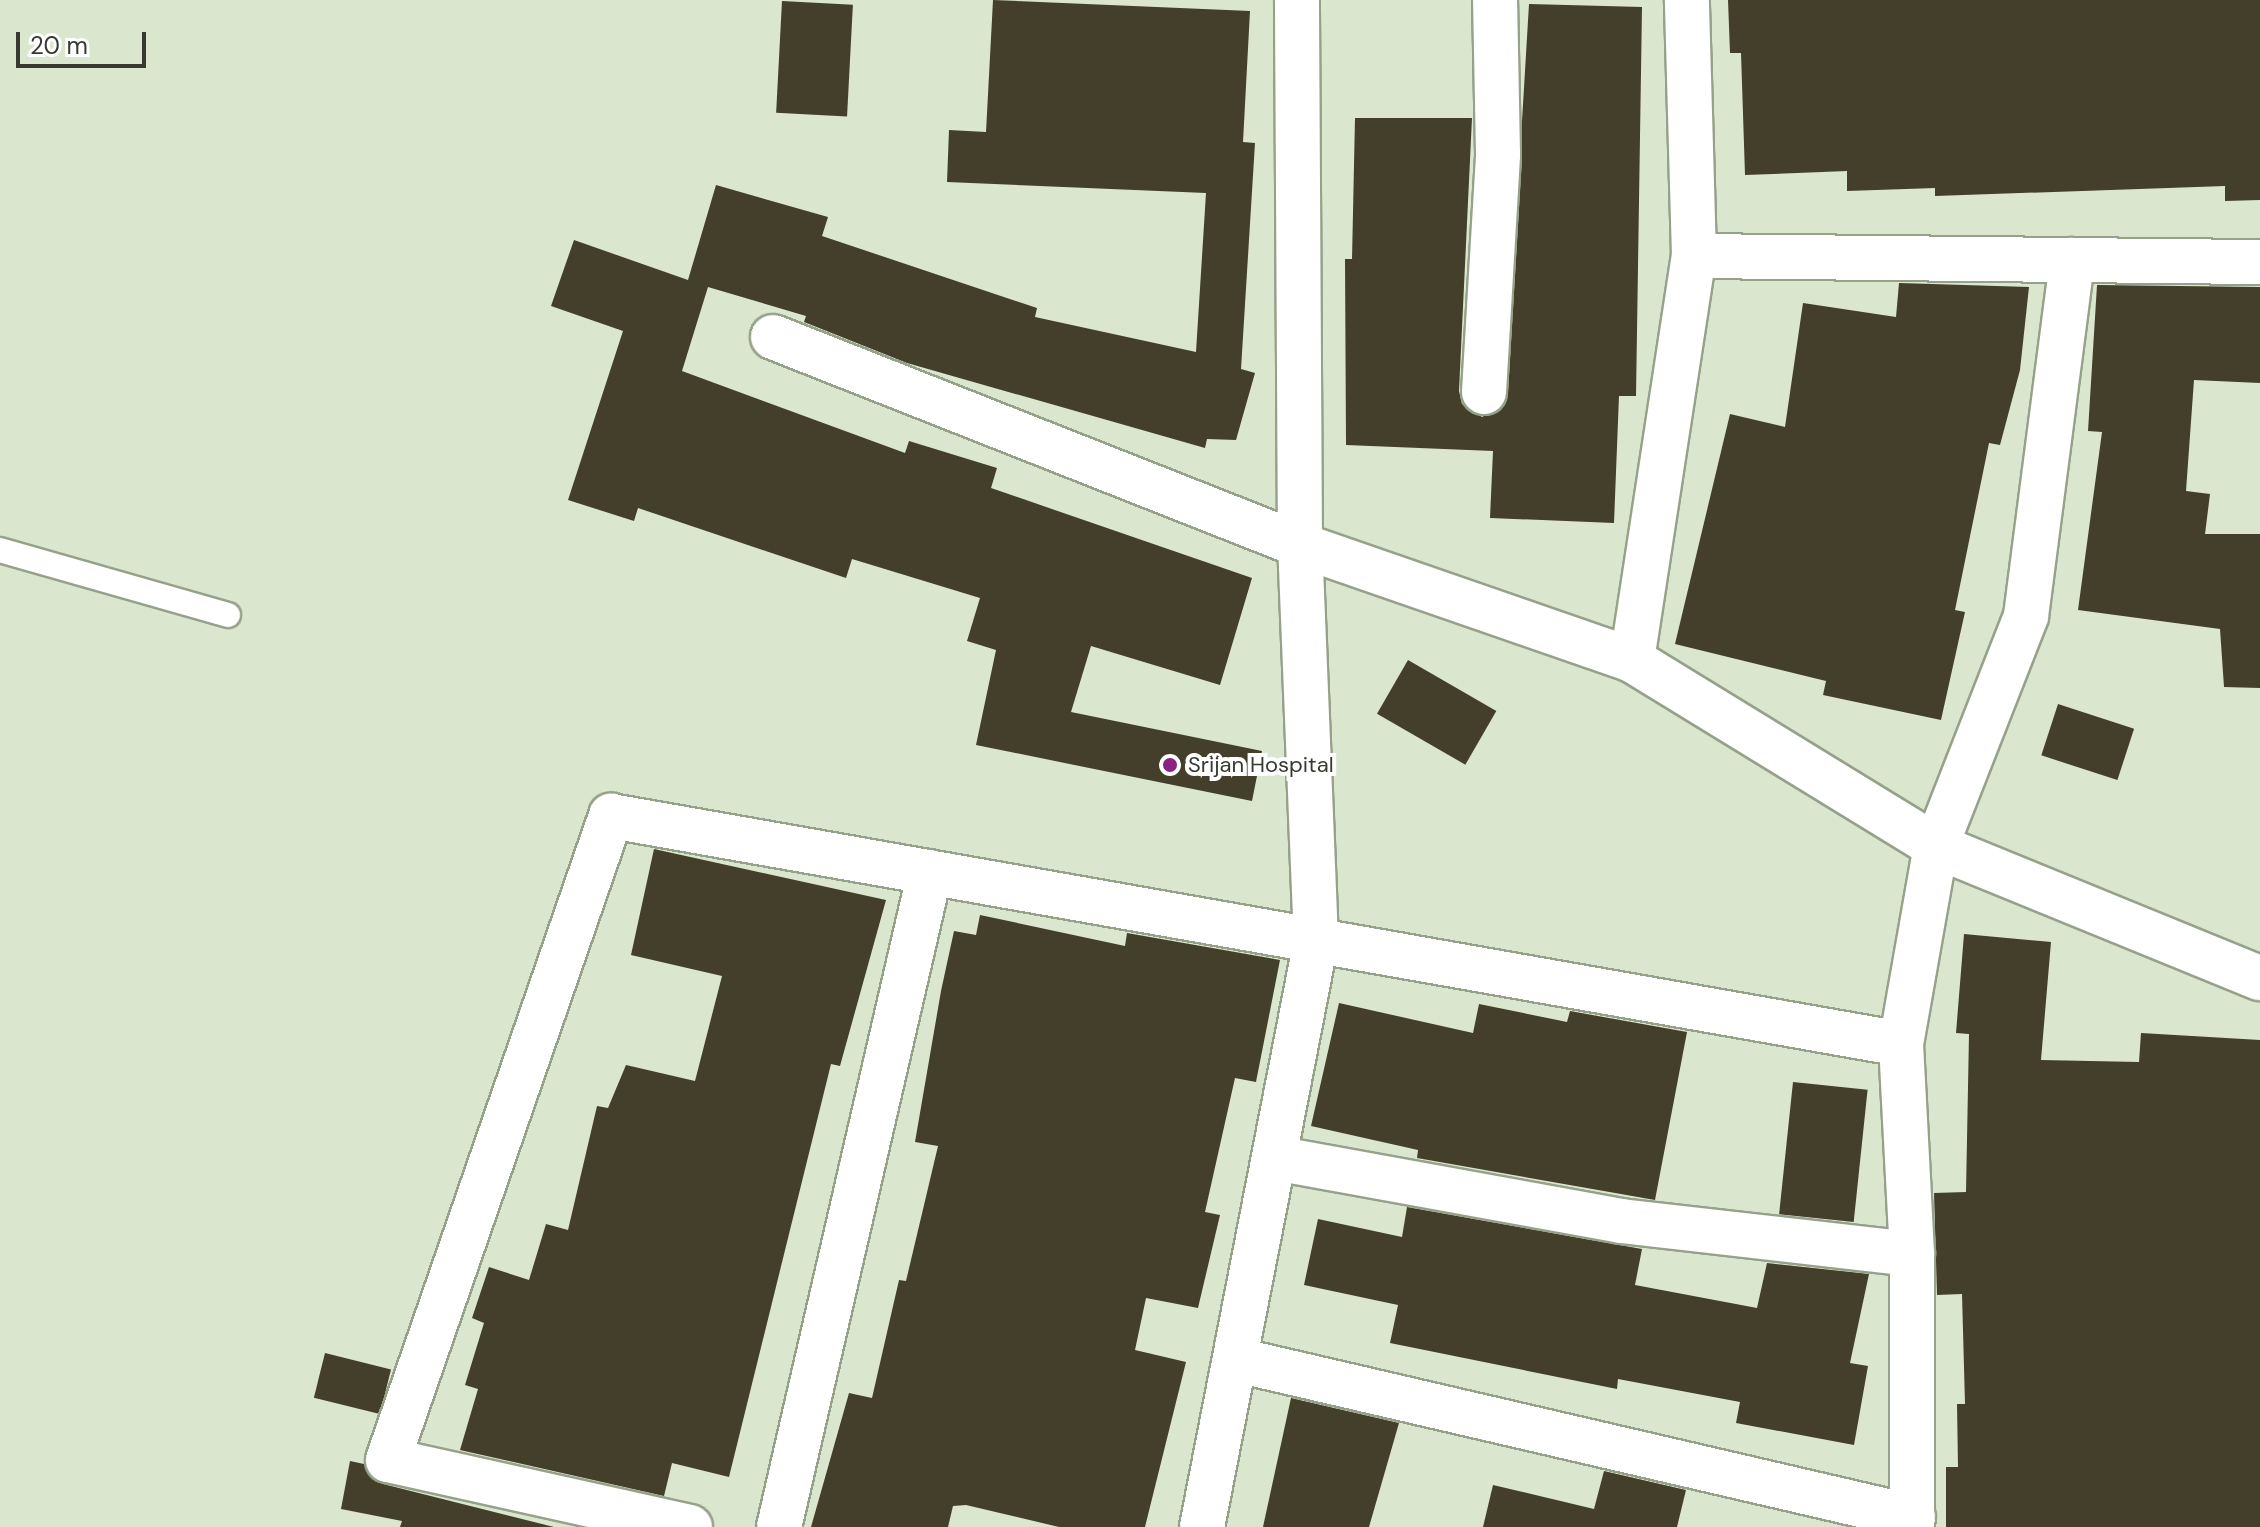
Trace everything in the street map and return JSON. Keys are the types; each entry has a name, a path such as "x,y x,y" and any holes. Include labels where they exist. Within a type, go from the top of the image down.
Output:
{"street":[{"path":"1202,1527 1237,1360 1316,941 1300,545 1297,0"},
{"path":"1484,392 1498,154 1495,0"},
{"path":"1632,660 1694,256 1687,0"},
{"path":"1694,256 2260,262"},
{"path":"1237,1360 1912,1522 1912,1254 1901,1044 1936,846 2026,616 2072,260"},
{"path":"773,337 1300,545 1632,660 1936,846 2260,978"},
{"path":"690,1527 388,1460 611,816 1901,1044"},
{"path":"779,1527 930,872"},
{"path":"1275,1158 1621,1221 1912,1254"}],"lane":[{"path":"0,550 228,615"}],"building":[{"path":"993,0 1250,11 1243,142 1255,143 1241,369 1255,373 1236,440 1207,439 1205,448 907,363 804,322 806,316 708,287 682,371 905,453 909,441 997,468 991,488 1252,578 1220,685 1091,646 1071,712 1262,751 1252,801 976,745 996,650 967,641 980,598 852,559 846,578 638,508 634,521 568,500 623,331 551,306 574,240 688,280 716,185 828,217 822,236 1037,308 1035,317 1196,352 1206,193 947,182 949,130 986,132"},
{"path":"1728,0 2260,0 2260,200 2225,201 2225,186 1935,196 1935,188 1847,191 1847,171 1745,175 1741,53 1730,53"},
{"path":"782,1 853,5 847,117 776,113"},
{"path":"1529,4 1642,7 1636,396 1619,396 1614,523 1490,518 1493,451 1346,445 1345,259 1352,259 1355,118 1472,118 1459,391 1462,404 1482,417 1505,405"},
{"path":"1899,283 2029,287 2020,370 2000,445 1989,443 1955,610 1965,612 1941,720 1823,695 1826,681 1675,644 1730,414 1785,427 1803,303 1896,317"},
{"path":"2097,285 2260,287 2260,383 2194,380 2186,491 2210,494 2205,534 2260,534 2260,688 2224,687 2220,629 2078,610 2102,432 2088,431"},
{"path":"1408,660 1496,711 1465,765 1377,714"},
{"path":"2058,704 2134,729 2117,780 2041,755"},
{"path":"654,849 886,900 840,1066 831,1064 729,1477 672,1463 664,1496 460,1450 478,1389 465,1385 484,1323 472,1318 489,1267 529,1280 546,1224 568,1230 597,1106 608,1108 626,1065 695,1081 722,976 631,955"},
{"path":"980,915 1125,946 1127,933 1280,960 1256,1082 1235,1078 1205,1212 1220,1215 1198,1308 1146,1298 1135,1350 1186,1362 1145,1527 1059,1527 966,1505 953,1506 948,1527 811,1527 849,1393 872,1398 899,1280 906,1281 938,1146 915,1142 941,991 954,931 976,935"},
{"path":"1964,934 2051,942 2041,1060 2139,1062 2141,1033 2260,1040 2260,1527 1946,1527 1946,1467 1958,1467 1957,1404 1965,1404 1962,1294 1937,1295 1934,1193 1966,1192 1969,1034 1956,1033"},
{"path":"1339,1003 1473,1033 1479,1004 1567,1022 1570,1011 1687,1032 1655,1200 1417,1158 1418,1150 1311,1126"},
{"path":"1793,1082 1868,1090 1854,1222 1779,1214"},
{"path":"1407,1207 1642,1249 1635,1285 1757,1308 1767,1263 1869,1274 1850,1363 1868,1366 1854,1445 1736,1423 1740,1402 1618,1379 1617,1389 1390,1343 1398,1305 1304,1285 1318,1219 1402,1237"},
{"path":"325,1353 391,1369 380,1414 314,1398"},
{"path":"1291,1398 1399,1423 1369,1527 1263,1527"},
{"path":"350,1461 364,1464 383,1484 554,1527 400,1527 402,1521 341,1509"},
{"path":"1604,1471 1686,1490 1677,1527 1483,1527 1493,1485 1594,1509"}],"place":[{"name":"Srijan Hospital","path":"1170,765"}]}
